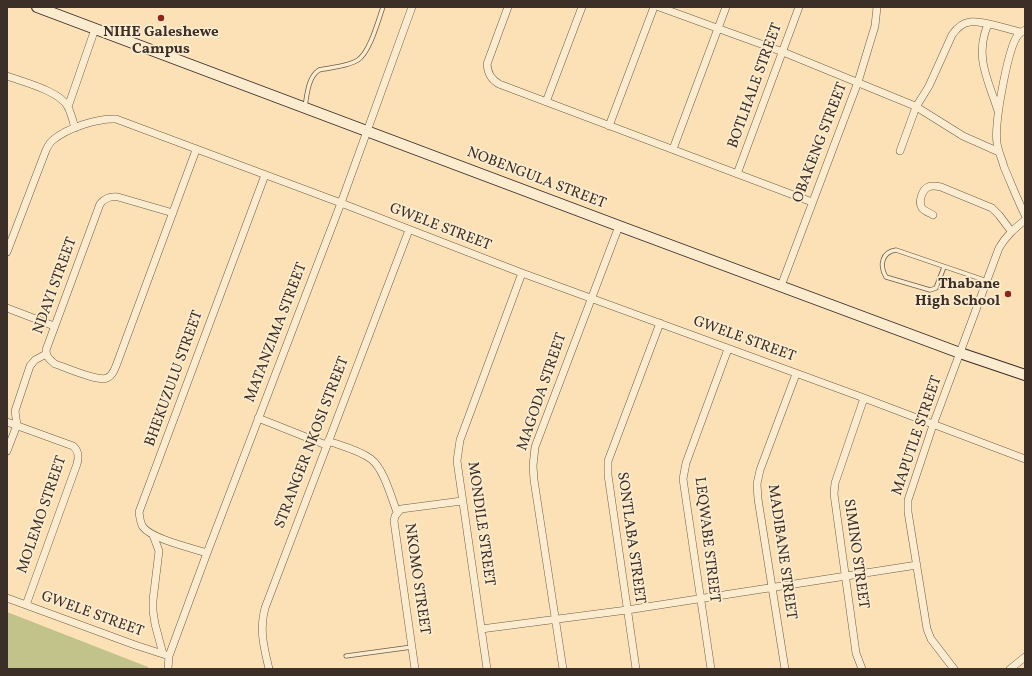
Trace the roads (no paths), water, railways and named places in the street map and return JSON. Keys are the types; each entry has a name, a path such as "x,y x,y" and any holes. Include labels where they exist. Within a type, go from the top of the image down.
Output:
{"street":[{"name":"NOBENGULA STREET","path":"37,7 619,226 960,353 1025,375"},
{"name":"MATANZIMA STREET","path":"168,669 166,655 207,553 341,203 412,7"},
{"path":"508,7 487,64 488,73 492,79 500,84 546,102 812,202"},
{"path":"546,102 582,7"},
{"path":"609,126 654,7"},
{"path":"659,7 783,52 858,82 916,107 964,136 999,152"},
{"path":"673,149 726,7"},
{"name":"BOTLHALE STREET","path":"738,174 799,7"},
{"name":"OBAKENG STREET","path":"781,286 858,82 875,26 877,7"},
{"path":"900,151 916,107 929,86 955,30 969,22 979,22 1022,31"},
{"path":"988,24 981,48 982,63 999,112"},
{"path":"68,107 95,29"},
{"path":"1022,31 1016,37 1004,78 996,135 999,152 1013,190 1025,215"},
{"path":"7,76 54,94 62,99 68,107 75,128"},
{"name":"GWELE STREET","path":"7,252 10,236 46,150 52,140 75,128 108,119 116,119 341,203 522,273 864,398 1025,459"},
{"name":"NDAYI STREET","path":"173,213 118,197 103,200 100,204 54,326 46,354 55,364 101,380 110,376 116,366 173,213 196,150"},
{"name":"BHEKUZULU STREET","path":"153,535 143,526 140,520 140,512 265,175"},
{"path":"933,215 923,209 921,206 921,197 927,187 936,186 992,208 1011,231"},
{"name":"MAPUTLE STREET","path":"954,669 931,639 927,628 908,512 908,500 933,425 999,248 1011,231 1025,220"},
{"name":"MAGODA STREET","path":"563,669 534,480 533,456 535,447 619,226"},
{"name":"STRANGER NKOSI STREET","path":"269,669 262,640 262,620 327,443 409,230"},
{"name":"MONDILE STREET","path":"488,669 457,461 460,440 522,273"},
{"path":"7,308 54,326"},
{"name":"SONTLABA STREET","path":"636,669 608,475 608,461 660,323"},
{"name":"LEQWABE STREET","path":"711,669 684,488 684,471 728,349"},
{"path":"7,450 16,425 15,411 30,366 35,360 46,354"},
{"name":"MADIBANE STREET","path":"785,669 758,499 757,484 760,470 796,374"},
{"name":"SIMINO STREET","path":"862,669 856,654 844,577 834,502 834,488 864,398"},
{"path":"258,418 362,454 372,460 384,477 397,512"},
{"name":"MOLEMO STREET","path":"7,422 73,446 77,450 78,458 26,605"},
{"name":"NKOMO STREET","path":"415,669 394,521 397,512 401,509 462,501"},
{"path":"153,535 207,553"},
{"path":"153,535 159,551 152,600 153,611 155,624 166,655"},
{"path":"481,629 627,610 917,565"},
{"name":"GWELE STREET","path":"7,598 166,655"},
{"path":"1010,669 1025,658"}],"lane":[{"path":"304,108 311,78 314,73 319,70 352,63 363,56 383,7"},
{"path":"944,267 936,288 930,290 886,277 882,271 885,255 896,250 987,281"},
{"path":"346,656 412,647"}],"place":[{"name":"NIHE Galeshewe Campus","path":"161,18"},
{"name":"Thabane High School","path":"1008,294"}]}
